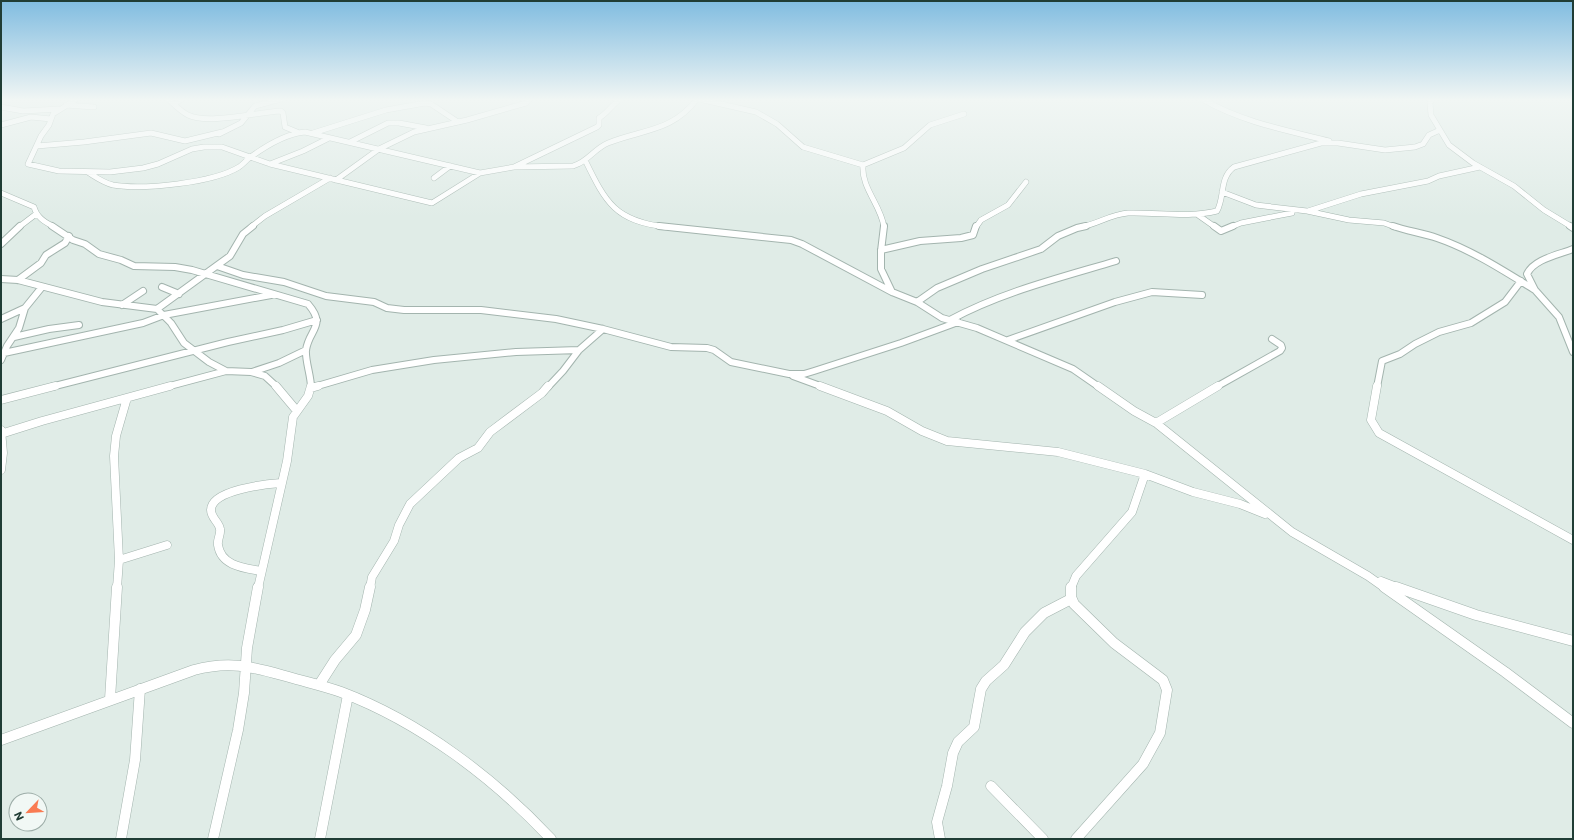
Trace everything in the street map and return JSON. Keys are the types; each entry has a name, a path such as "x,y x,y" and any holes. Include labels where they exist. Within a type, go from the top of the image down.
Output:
{"street":[{"path":"40,138 28,164 65,171 89,173 107,172 152,166 164,162 177,154 204,146 215,146 222,147 270,164 432,203 480,173 514,167 573,166 581,163 606,145 626,138"},
{"path":"37,146 112,138"},
{"path":"174,138 185,141 197,138"},
{"path":"190,150 211,138"},
{"path":"89,173 100,180 114,185 159,184 188,181 218,174 241,166 250,157 285,138"},
{"path":"270,164 303,151 329,138"},
{"path":"330,138 480,173"},
{"path":"350,142 358,138"},
{"path":"336,180 379,149 401,138"},
{"path":"514,167 574,138"},
{"path":"792,138 803,147 863,165"},
{"path":"863,165 867,162 902,150 909,145 914,138"},
{"path":"1315,138 1373,149 1400,149 1415,147 1423,144 1426,138"},
{"path":"1444,138 1448,145 1480,167 1514,186 1544,210 1573,228"},
{"path":"917,302 937,288 982,269 1041,249 1058,236 1076,228 1096,223 1107,217 1127,213 1198,215 1219,210 1220,199 1227,172 1230,168 1304,147 1322,143 1335,143"},
{"path":"585,160 603,196 612,206 627,217 651,225 711,233 791,240 802,244 892,292 917,302 934,313 1008,340 1073,369 1134,411 1156,424 1292,532 1368,576 1505,672 1573,723"},
{"path":"863,165 868,188 883,224 884,231 881,250 881,269 892,292"},
{"path":"434,178 450,166"},
{"path":"1198,215 1221,231 1248,222 1307,211 1361,194 1428,181 1439,176 1480,167"},
{"path":"157,309 230,256 243,234 254,225 271,213 330,178"},
{"path":"881,250 920,241 961,238 973,235 980,220 1008,204 1026,182"},
{"path":"1222,192 1256,205 1307,211 1349,220 1384,223 1406,231 1437,238 1479,257 1535,290"},
{"path":"1,193 34,207 36,214 50,226 69,236 73,240 85,244 99,254 121,260 129,265 175,268 207,274 272,295 308,304 314,310 316,326 306,350 311,388 308,396 297,411 291,424 288,461 280,483 252,614 238,730 213,839"},
{"path":"1,244 14,231 36,214"},
{"path":"18,280 41,263 46,255 65,243 69,236"},
{"path":"1573,249 1529,268 1527,274 1535,290 1559,317 1573,352"},
{"path":"950,320 974,307 1002,296 1116,261"},
{"path":"218,266 243,275 284,282 326,296 374,302 393,309 481,310 556,319 603,329 671,347 707,348 714,350 731,362 789,374 887,411 922,431 947,441 1058,452 1144,474 1193,492 1240,504 1273,517"},
{"path":"1,279 18,280 122,305 157,309 164,315 184,343 194,352 208,362 226,371"},
{"path":"1521,281 1505,302 1471,323 1439,332 1415,344 1400,354 1382,361 1371,420 1379,433 1573,540"},
{"path":"162,286 179,294"},
{"path":"14,337 25,308 42,287"},
{"path":"122,305 143,291"},
{"path":"1008,340 1115,302 1152,292 1202,295"},
{"path":"4,353 143,323 164,315 272,295"},
{"path":"1,320 25,308"},
{"path":"1,400 283,330 316,320"},
{"path":"789,374 804,374 814,371 959,322"},
{"path":"1,360 4,353 4,345 14,337 49,329 79,325"},
{"path":"319,685 335,660 356,635 365,610 372,577 394,541 399,525 410,504 433,481 450,468 458,458 476,449 490,432 542,393 563,371 579,350 603,329"},
{"path":"1156,424 1186,404 1280,351 1282,348 1281,345 1272,339"},
{"path":"251,372 279,363 306,350"},
{"path":"311,388 372,370 434,360 516,352 579,350"},
{"path":"1,470 3,453 1,432 226,371 251,372 265,376 273,382 297,411"},
{"path":"110,699 119,560 114,456 119,425 127,398"},
{"path":"1076,839 1143,764 1160,733 1167,696 1167,690 1162,680 1114,643 1071,599 1070,593 1076,576 1132,512 1144,474"},
{"path":"261,571 229,564 223,559 218,546 220,530 210,510 212,504 225,496 251,486 280,483"},
{"path":"119,560 167,545"},
{"path":"1368,576 1401,590 1513,626 1573,641"},
{"path":"940,839 937,822 948,786 953,753 958,742 974,727 981,689 986,681 1009,659 1025,632 1044,614 1071,599"},
{"path":"1,740 110,699 210,666 223,664 246,667 319,685 348,695 400,722 459,760 503,792 551,839"},
{"path":"121,839 135,760 140,689"},
{"path":"320,839 336,746 348,695"},
{"path":"991,786 1043,839"}]}
